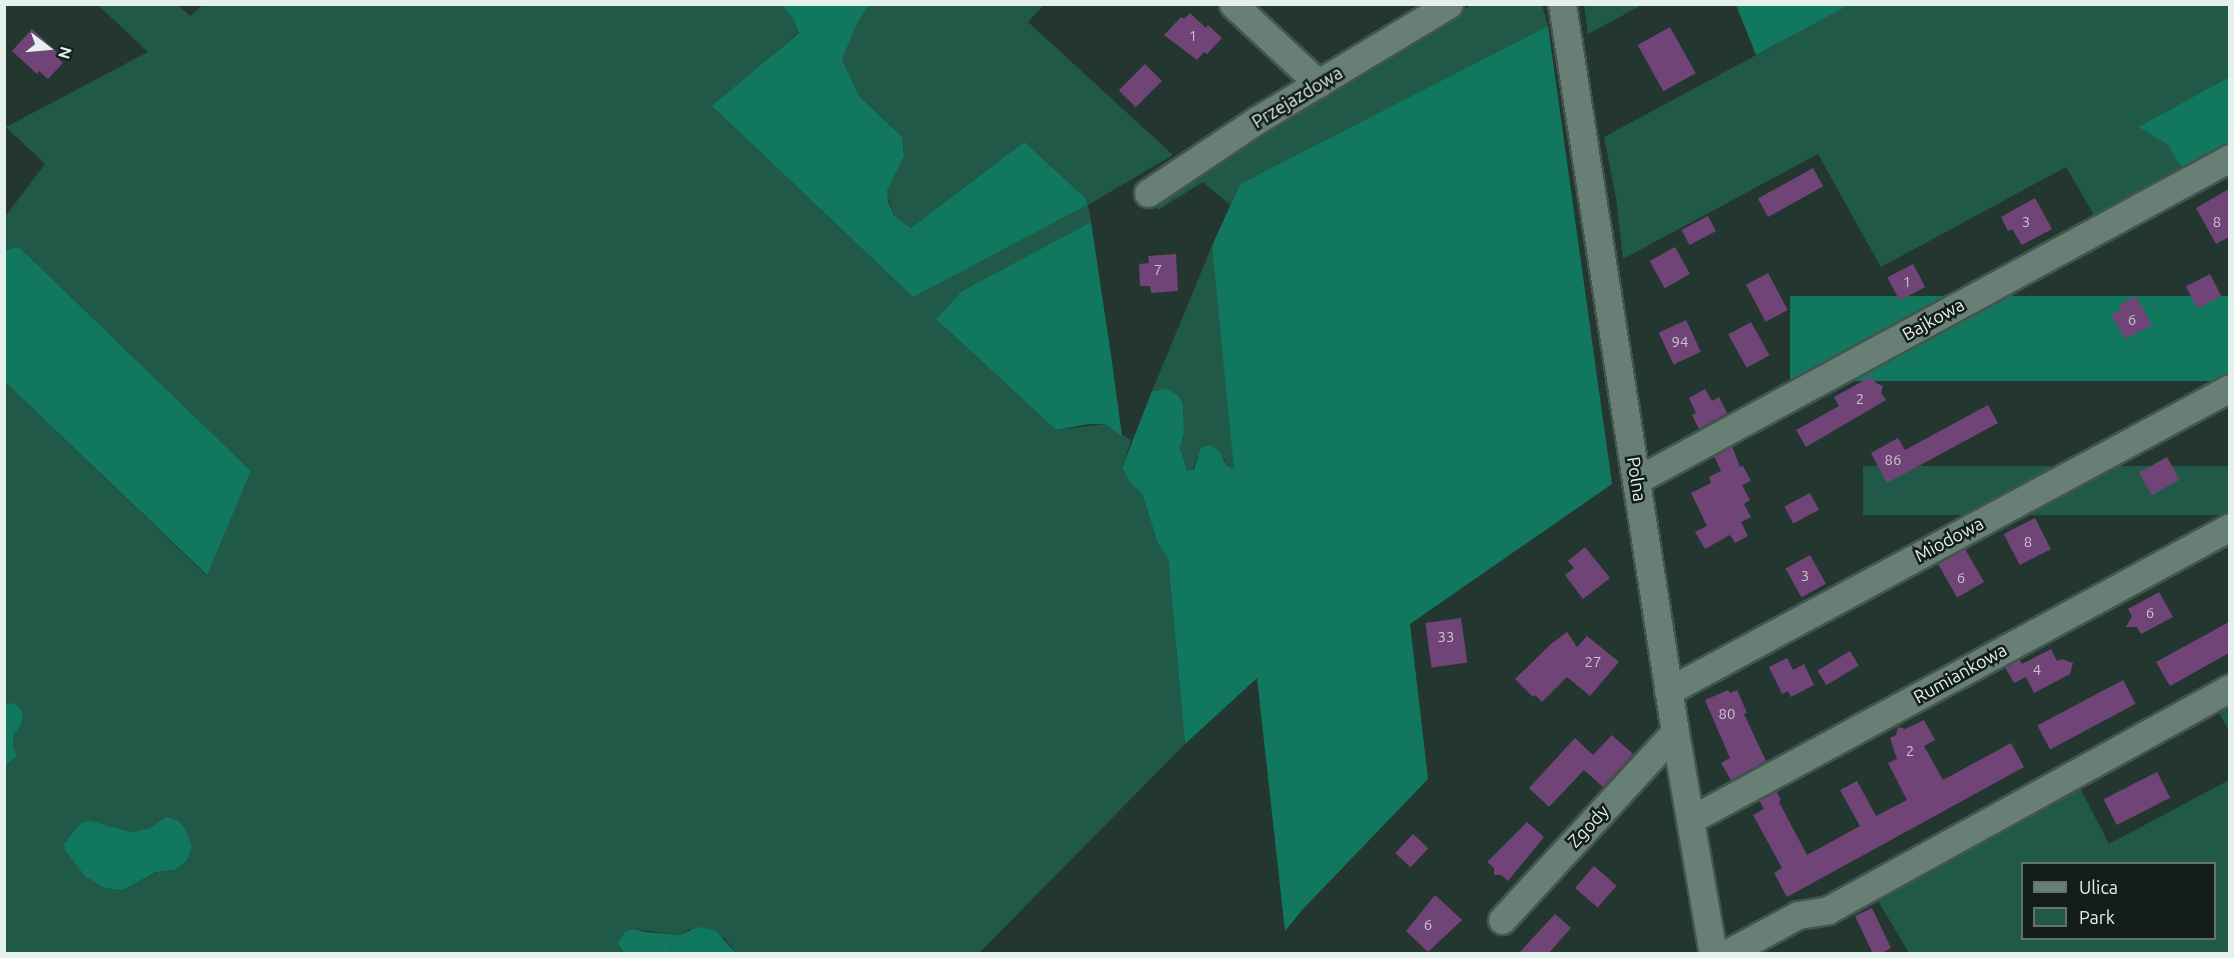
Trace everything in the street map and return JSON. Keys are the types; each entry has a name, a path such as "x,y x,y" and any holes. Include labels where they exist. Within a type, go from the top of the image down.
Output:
{"street":[{"path":"1233,4 1319,84"},
{"name":"Przejazdowa","path":"1148,193 1257,120 1449,4"},
{"name":"Polna","path":"1562,4 1668,691 1713,954"},
{"name":"Bajkowa","path":"1637,480 2229,158"},
{"name":"Miodowa","path":"1668,691 2229,388"},
{"name":"Rumiankowa","path":"1690,820 2229,527"},
{"path":"1726,954 1798,915 1828,910 2229,688"},
{"name":"Zgody","path":"1502,920 1675,732"}],"green space":[{"path":"204,4 782,5 794,20 799,32 713,107 913,297 1024,142 911,228 894,216 886,191 904,156 902,137 859,96 842,59 857,24 867,8 875,5 1044,5 1028,22 1173,155 1088,205 1091,222 962,291 936,319 1056,430 1105,424 1131,440 1122,468 1131,484 1142,493 1158,544 1168,558 1185,744 979,953 736,953 725,938 689,929 680,935 633,929 625,932 617,943 624,954 5,953 5,767 9,765 13,735 21,725 15,703 5,704 5,382 206,575 251,471 19,247 5,250 4,218 45,164 6,127 148,52 98,5 178,5 190,16","holes":["160,823 174,870 157,872 123,890 107,825 131,832 151,828"]},
{"path":"1584,4 1642,4 1642,5 1588,34"},
{"path":"1471,5 1542,5 1548,26 1240,184 1230,205 1203,182 1158,210 1154,199 1264,123"},
{"path":"1849,5 2229,5 2229,77 2140,127 2168,145 2191,172 2098,222 2066,167 1881,267 1818,154 1623,259 1616,198 1604,137"},
{"path":"1212,246 1235,470 1227,466 1224,458 1198,456 1193,470 1187,470 1180,448 1184,433 1183,405 1157,390 1152,391"},
{"path":"1863,466 2229,466 2229,515 1863,515"},
{"path":"2229,699 2229,731 2216,707"},
{"path":"2229,780 2229,953 1909,953 1874,894 2077,782 2109,844"}],"shaded area":[{"path":"782,5 875,5 867,8 857,24 842,59 859,96 902,137 904,156 887,190 888,201 894,216 911,228 1024,142 1086,199 1087,205 913,297 712,106 799,33 794,20"},
{"path":"1736,5 1849,5 1756,55"},
{"path":"1548,26 1612,484 1410,624 1428,779 1303,909 1285,931 1257,678 1185,744 1168,558 1158,544 1142,493 1131,484 1122,468 1152,391 1167,389 1179,396 1183,405 1184,433 1180,448 1187,470 1194,470 1201,448 1209,445 1219,451 1227,466 1234,469 1212,246 1240,184"},
{"path":"2229,77 2229,151 2191,172 2178,162 2168,145 2139,127"},
{"path":"1091,222 1122,436 1105,424 1089,424 1056,430 936,319 962,291"},
{"path":"19,247 251,471 207,575 5,382 5,250"},
{"path":"1790,296 2229,296 2229,381 1790,381"},
{"path":"15,703 23,713 21,725 13,735 13,748 17,755 5,767 5,704"},
{"path":"166,817 178,821 185,829 192,846 187,860 174,870 156,872 123,890 105,888 85,876 65,850 64,844 81,823 90,821 132,832 151,828"},
{"path":"697,927 715,930 736,953 667,953 680,935"},
{"path":"633,929 680,935 667,953 624,953 617,943 625,932"}],"building":[{"path":"1190,13 1206,28 1208,25 1222,38 1207,54 1204,52 1197,60 1164,35 1181,17 1184,19"},
{"path":"1670,27 1696,73 1663,91 1638,45"},
{"path":"32,29 57,52 55,55 63,63 48,79 39,71 37,74 12,51"},
{"path":"1145,64 1162,81 1136,107 1119,90"},
{"path":"1813,168 1823,186 1768,217 1758,199"},
{"path":"2229,189 2229,237 2216,244 2196,208"},
{"path":"2035,198 2052,229 2022,245 2012,229 2008,231 2001,217"},
{"path":"1708,216 1716,231 1689,245 1682,230"},
{"path":"1675,247 1690,274 1665,288 1650,261"},
{"path":"1176,254 1178,291 1151,293 1150,286 1140,286 1139,264 1149,263 1148,256"},
{"path":"1913,264 1925,287 1900,301 1887,278"},
{"path":"1768,273 1788,310 1766,322 1746,285"},
{"path":"2210,274 2221,296 2197,309 2186,286"},
{"path":"2136,296 2152,325 2125,339 2111,315 2121,310 2119,305"},
{"path":"1686,320 1701,352 1674,364 1659,333"},
{"path":"1751,322 1769,355 1747,368 1728,335"},
{"path":"1872,376 1876,383 1883,386 1881,393 1886,400 1806,447 1796,430 1839,406 1834,397"},
{"path":"1705,389 1712,401 1719,397 1727,413 1699,429 1692,415 1696,413 1689,398"},
{"path":"1988,405 1998,423 1887,483 1871,453 1898,438 1905,450"},
{"path":"1732,446 1740,467 1743,466 1751,481 1742,485 1750,500 1744,504 1751,517 1741,522 1748,536 1735,543 1730,535 1705,549 1695,532 1707,526 1691,493 1711,483 1709,477 1721,471 1714,456"},
{"path":"2167,457 2180,480 2152,495 2139,473"},
{"path":"1810,493 1819,510 1793,523 1784,507"},
{"path":"2035,518 2051,549 2020,565 2004,534"},
{"path":"1585,547 1610,578 1583,599 1565,575 1574,568 1568,561"},
{"path":"1965,549 1984,582 1957,597 1938,564"},
{"path":"1810,555 1826,584 1802,597 1786,569"},
{"path":"2159,592 2173,617 2141,634 2137,627 2126,627 2132,616 2128,609"},
{"path":"1461,618 1467,663 1432,668 1425,623"},
{"path":"2229,622 2229,653 2170,686 2156,662"},
{"path":"1567,632 1577,647 1587,636 1619,662 1590,696 1567,677 1542,702 1535,695 1533,697 1515,679 1551,644"},
{"path":"2051,649 2057,661 2062,659 2073,663 2070,674 2034,693 2026,677 2014,683 2005,667 2019,659 2022,664"},
{"path":"1850,651 1859,666 1826,685 1817,671"},
{"path":"1787,658 1793,670 1804,664 1814,685 1791,697 1788,691 1782,694 1769,667"},
{"path":"2123,680 2136,704 2050,749 2037,726"},
{"path":"1728,690 1730,693 1737,690 1747,713 1744,714 1766,761 1731,780 1721,763 1730,758 1705,700"},
{"path":"1924,720 1935,740 1924,746 1943,780 2011,743 2024,767 1787,897 1774,873 1782,868 1753,815 1764,809 1759,800 1776,791 1781,800 1779,802 1807,855 1860,826 1840,790 1857,781 1876,816 1907,800 1888,763 1897,759 1890,738 1896,735 1898,727 1905,729"},
{"path":"1612,735 1633,754 1603,787 1584,770 1549,807 1529,788 1575,738 1593,755"},
{"path":"2157,772 2170,798 2117,825 2104,799"},
{"path":"1527,822 1544,837 1508,881 1501,875 1494,875 1494,868 1487,862"},
{"path":"1413,834 1428,848 1411,867 1395,853"},
{"path":"1594,866 1617,886 1598,908 1575,888"},
{"path":"1435,895 1462,920 1428,952 1406,931"},
{"path":"1872,908 1891,948 1880,954 1873,954 1855,916"},
{"path":"1555,914 1571,928 1548,954 1518,954"}]}
